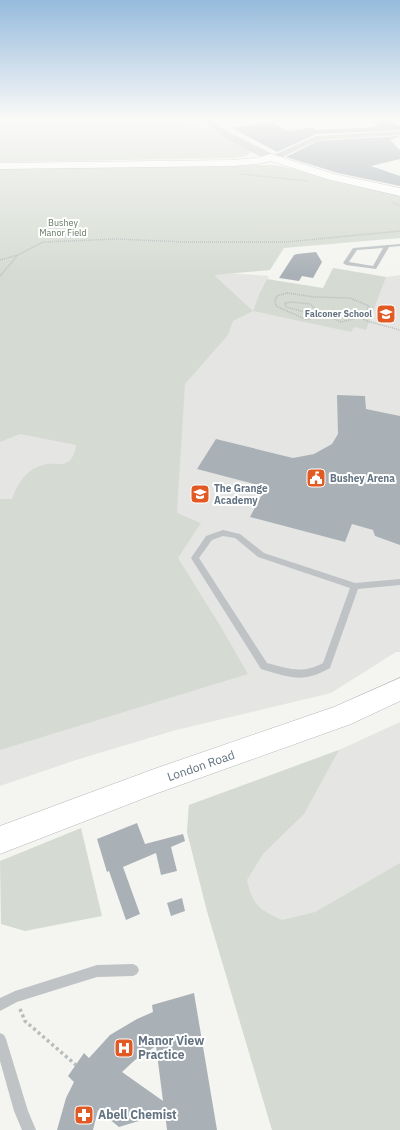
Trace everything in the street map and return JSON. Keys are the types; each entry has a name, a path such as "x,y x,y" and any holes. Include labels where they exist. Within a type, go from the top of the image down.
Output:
{"street":[{"path":"313,171 400,192"},
{"name":"London Road","path":"0,840 154,782 342,716 400,689"}],"lane":[{"path":"387,246 374,268 346,263 356,249 400,244"},
{"path":"355,586 327,665 316,672 302,676 264,666 195,558 209,538 223,533 236,536 261,555 355,586 400,582"},
{"path":"0,1005 15,997 97,971 133,970"},
{"path":"0,1039 20,1111 29,1130"}],"path":[{"path":"240,174 307,181"},
{"path":"392,203 400,206"},
{"path":"0,260 18,255 43,242 117,239 184,242 286,242 400,231"},
{"path":"0,276 18,255"},
{"path":"360,317 366,312 369,306 354,299 328,296 314,297 287,293 281,294 274,299 278,308 302,318 310,319 313,316 306,312 286,307 284,303 291,302 310,304 319,312 342,322 360,317 368,321 400,330"},
{"path":"20,1009 25,1021 76,1064"}],"shaded area":[{"name":"The Grange Academy","path":"145,267 269,276 260,292 351,332 333,268 386,277 400,275 400,652 396,652 331,693 176,730 76,760 0,786 0,330"},
{"path":"400,722 400,1130 272,1130 207,911 187,832 189,805 339,750"}],"green space":[{"name":"Bushey Manor Field","path":"0,171 299,171 332,181 400,196 400,238 284,248 270,270 214,275 253,311 233,321 228,335 185,384 177,513 201,523 178,558 248,674 0,750 0,499 12,499 21,481 34,468 47,464 62,464 68,462 73,456 76,445 20,434 0,442"},
{"path":"333,268 386,277 366,330 354,327 351,332 253,311 260,292 267,279 323,288"},
{"path":"339,750 304,814 263,854 247,880 249,889 258,906 282,920 315,912 400,863 400,1130 272,1130 207,911 187,832 189,805"},
{"path":"81,828 102,916 25,931 1,924 0,861"}],"building":[{"path":"331,171 385,171 400,176 400,186"},
{"path":"316,252 322,262 313,278 302,276 299,281 279,278 294,255"},
{"name":"Bushey Arena","path":"337,395 365,396 366,409 400,416 400,545 375,536 373,530 352,524 345,542 250,517 266,487 197,469 216,439 293,458 314,454 332,444 338,434"},
{"path":"137,823 145,844 183,834 185,841 171,847 177,871 161,875 156,853 123,867 140,914 126,920 109,871 107,872 97,839"},
{"path":"182,898 185,911 171,916 167,903"},
{"path":"194,993 217,1130 167,1130 165,1113 119,1127 98,1110 93,1130 57,1130 66,1098 74,1082 68,1076 84,1053 89,1058 110,1035 137,1019 153,1012 152,1005","holes":["156,1046 163,1101 122,1072 135,1060"]}],"place":[{"name":"Falconer School","path":"386,314"},
{"name":"Bushey Arena","path":"316,478"},
{"name":"The Grange Academy","path":"200,494"},
{"name":"Manor View Practice","path":"124,1048"},
{"name":"Abell Chemist","path":"84,1115"}]}
